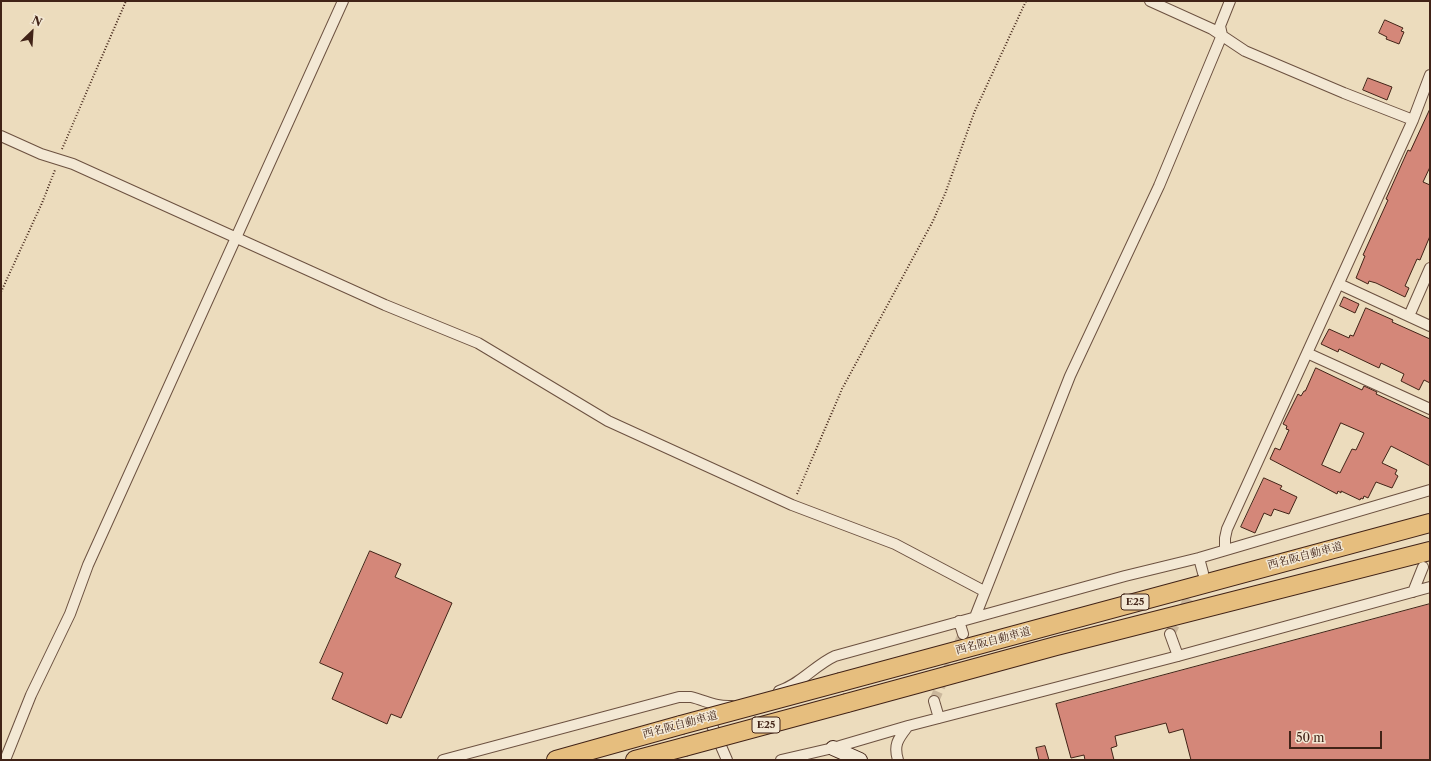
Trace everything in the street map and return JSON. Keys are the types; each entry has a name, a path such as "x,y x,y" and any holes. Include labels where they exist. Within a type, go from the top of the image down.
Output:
{"highway":[{"name":"西名阪自動車道","path":"556,760 681,725 1430,524"},
{"name":"西名阪自動車道","path":"635,760 1056,646 1426,559"}],"street":[{"path":"5,760 31,695 70,614 88,565 343,1"},
{"path":"1150,1 1222,35 1245,51 1344,94 1414,120"},
{"path":"974,617 1070,376 1150,207 1222,35 1220,26 1230,1"},
{"path":"1225,550 1227,529 1414,120 1429,82"},
{"path":"1,136 41,154 73,164 385,305 478,343 608,421 792,505 895,544 984,591"},
{"path":"1409,316 1430,268"},
{"path":"1339,284 1430,326"},
{"path":"1307,353 1430,408"},
{"path":"443,760 678,697 691,697 722,707 732,706 786,689 835,656 1125,576 1199,558 1430,490"},
{"path":"1199,558 1203,573"},
{"path":"1413,592 1426,559"},
{"path":"781,760 833,748 908,726 1178,656 1430,587"},
{"path":"959,621 963,634"},
{"path":"1170,634 1178,656"},
{"path":"702,701 727,760"},
{"path":"934,701 939,718"},
{"path":"898,760 896,744 908,726"},
{"path":"833,748 860,760"}],"path":[{"path":"1,292 42,203 70,127 126,1"},
{"path":"792,505 842,389 933,221 945,194 974,113 1026,1"}],"building":[{"path":"1385,20 1403,28 1401,31 1404,32 1399,44 1386,39 1387,37 1379,33"},
{"path":"1368,78 1392,87 1387,100 1363,90"},
{"path":"1430,109 1430,167 1423,182 1430,185 1430,236 1420,260 1417,259 1405,286 1409,288 1405,297 1376,283 1369,281 1368,284 1356,278 1365,256 1363,255 1388,200 1386,199 1408,150 1410,151"},
{"path":"1344,297 1359,304 1355,313 1340,306"},
{"path":"1366,308 1393,320 1392,322 1430,339 1430,383 1424,380 1419,390 1401,381 1404,374 1381,363 1379,368 1339,349 1338,352 1321,344 1329,329 1349,338 1350,335 1353,336"},
{"path":"1316,368 1362,390 1364,386 1377,392 1376,394 1430,419 1430,466 1391,446 1382,463 1397,470 1395,474 1398,476 1392,488 1376,482 1368,498 1364,496 1363,499 1361,498 1360,500 1341,491 1341,493 1338,491 1337,494 1270,459 1275,448 1280,450 1289,430 1286,429 1287,426 1283,424 1298,394 1301,396","holes":["1341,423 1364,433 1356,450 1352,449 1340,473 1322,465"]},
{"path":"1264,478 1282,486 1280,489 1297,497 1289,514 1274,509 1271,516 1264,513 1255,533 1241,527"},
{"path":"370,551 401,564 395,577 452,603 401,718 391,714 387,724 332,699 343,673 320,663"},
{"path":"1430,604 1430,760 1191,760 1183,729 1169,733 1166,723 1115,736 1117,746 1111,748 1114,760 1085,760 1084,755 1071,758 1056,704"},
{"path":"1045,746 1049,760 1039,760 1036,748"}],"tunnel":[{"path":"1170,634 1196,585"},
{"path":"934,701 963,634"}]}
